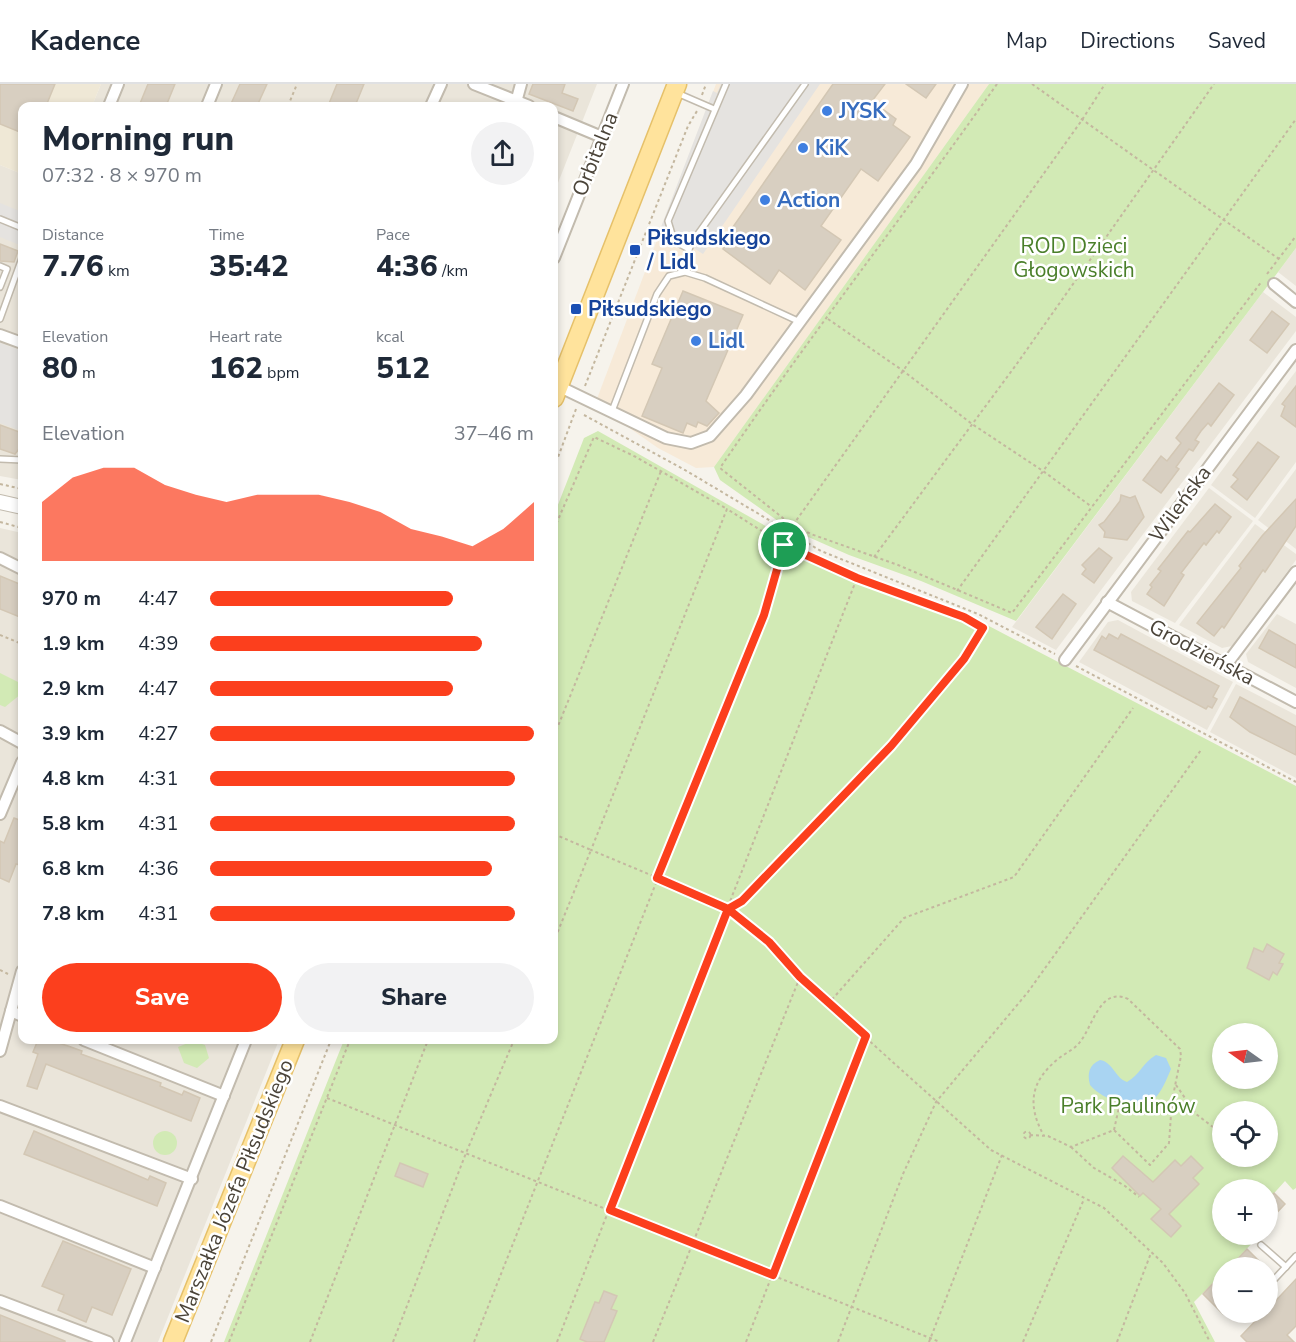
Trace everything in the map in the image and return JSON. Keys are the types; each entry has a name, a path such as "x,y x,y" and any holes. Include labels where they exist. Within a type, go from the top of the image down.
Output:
{"main road":[{"path":"558,387 676,88"},
{"name":"Marszałka Józefa Piłsudskiego","path":"173,1342 293,1044"}],"street":[{"path":"111,102 118,84"},
{"path":"209,102 216,84"},
{"path":"433,102 441,84"},
{"path":"474,84 512,102"},
{"path":"516,102 521,84"},
{"name":"Orbitalna","path":"558,248 623,84"},
{"path":"558,392 581,395 678,442 700,441 718,429 801,323 916,164 962,84"},
{"path":"558,119 602,137"},
{"path":"1274,284 1296,302"},
{"path":"0,334 18,341"},
{"name":"Wileńska","path":"1065,660 1296,350"},
{"path":"0,502 18,506"},
{"path":"0,558 18,567"},
{"path":"1226,665 1296,572"},
{"name":"Grodzieńska","path":"1107,602 1296,702"},
{"path":"0,731 18,741"},
{"path":"0,814 18,771"},
{"path":"0,1051 18,986"},
{"path":"11,1011 18,1014"},
{"path":"94,1044 224,1096"},
{"path":"125,1342 244,1044"},
{"path":"0,1106 192,1179"},
{"path":"0,1206 155,1268"},
{"path":"0,1301 108,1342"}],"lane":[{"path":"688,249 674,241 668,221 726,84"},
{"path":"685,272 688,249 805,84"},
{"path":"676,88 714,109"},
{"path":"0,219 18,226"},
{"path":"0,266 7,269 0,287"},
{"path":"0,319 18,269"},
{"path":"612,411 662,284 669,276 685,272 742,293 801,323"},
{"path":"0,459 18,460"},
{"path":"1261,1245 1286,1267"},
{"path":"1278,1275 1296,1256"}],"path":[{"path":"290,102 297,84"},
{"path":"997,84 720,468 793,525 1012,613 1296,236"},
{"path":"1032,84 1279,259"},
{"path":"793,525 1082,120 1105,84"},
{"path":"874,556 972,424 1214,84"},
{"path":"558,457 688,126 698,110"},
{"path":"957,591 1296,119"},
{"path":"827,319 902,370 972,424 1092,507"},
{"path":"584,415 685,470 821,552 978,614 1296,782"},
{"path":"558,520 594,437 661,471 784,545 857,578 964,617 983,628 982,634 891,746 742,901 728,909"},
{"path":"558,726 661,471"},
{"path":"0,484 18,488"},
{"path":"558,931 727,509"},
{"path":"0,522 18,527"},
{"path":"474,1342 657,878 764,615 784,545"},
{"path":"557,1342 857,578"},
{"path":"0,634 18,642"},
{"path":"828,1004 904,918 1014,877 1133,708"},
{"path":"838,1342 850,1306 936,1102 1028,992 1201,750"},
{"path":"558,836 728,909 769,942 828,1004 991,1150 1104,1208 1163,1263 1185,1293 1210,1342"},
{"path":"652,1342 800,977"},
{"path":"1044,1136 1032,1110 1035,1088 1053,1064 1081,1041 1100,1005 1112,997 1128,999 1180,1049 1181,1056 1175,1085 1169,1143 1149,1166 1114,1130"},
{"path":"746,1342 866,1036"},
{"path":"211,1342 329,1044"},
{"path":"229,1342 348,1044"},
{"path":"310,1342 426,1044"},
{"path":"393,1342 466,1153 512,1044"},
{"path":"1175,1085 1196,1114 1212,1126"},
{"path":"327,1098 536,1183 773,1275 930,1340 940,1342"},
{"path":"1114,1130 1119,1107"},
{"path":"1071,1147 1114,1130"},
{"path":"1030,1135 1044,1136 1071,1147 1094,1168 1125,1186 1138,1197"},
{"path":"930,1340 1002,1155"},
{"path":"1023,1342 1084,1199"},
{"path":"1117,1342 1151,1253"}],"shaded area":[{"path":"0,84 101,84 94,102 18,102 18,172 0,165"},
{"path":"101,84 597,84 558,183 558,102 94,102"},
{"path":"716,84 989,84 714,467 696,468 658,448 595,404"},
{"path":"721,84 820,84 703,254 661,227 713,91 717,93"},
{"path":"0,165 18,172 18,479 0,476"},
{"path":"0,203 18,210 18,244 0,237"},
{"path":"1296,248 1296,286 1278,272"},
{"path":"1263,292 1296,317 1296,331 1056,650 1012,627"},
{"path":"0,343 18,350 18,430 0,423"},
{"path":"1296,371 1296,462 1255,518 1211,485"},
{"path":"1296,469 1296,549 1258,520"},
{"path":"1209,488 1253,521 1175,623 1132,601 1131,592"},
{"path":"1255,524 1296,554 1296,560 1232,646 1222,648 1179,625"},
{"path":"0,528 18,532 18,1044 277,1044 158,1342 0,1342"},
{"path":"1277,614 1296,624 1296,688 1248,662 1246,654"},
{"path":"1118,620 1233,682 1207,730 1079,662 1108,622"},
{"path":"1236,684 1296,715 1296,778 1210,732"}],"green space":[{"name":"ROD Dzieci Głogowskich","path":"989,84 1296,84 1296,248 1016,621 921,581 849,555 788,528 720,480 714,467"},
{"name":"Park Paulinów","path":"598,431 824,559 987,625 1296,786 1296,1188 1293,1190 1285,1181 1278,1189 1278,1179 1212,1179 1212,1245 1250,1245 1239,1257 1212,1257 1212,1284 1194,1302 1215,1342 224,1342 342,1044 558,1044 558,505 584,438"},
{"path":"0,673 18,682 18,696 5,707 0,705"},
{"path":"186,1044 205,1045 209,1058 197,1068 184,1063 178,1047"},
{"path":"165,1131 173,1135 177,1143 173,1151 165,1155 157,1151 153,1143 157,1135"}],"water":[{"path":"1156,1055 1166,1058 1171,1069 1158,1095 1146,1104 1139,1106 1118,1102 1096,1091 1090,1085 1090,1070 1093,1064 1100,1060 1108,1064 1127,1082"}],"building":[{"path":"0,84 55,84 48,102 18,102 18,131 0,124"},
{"path":"148,84 175,84 168,102 141,102"},
{"path":"240,84 267,84 259,102 232,102"},
{"path":"337,84 364,84 357,102 330,102"},
{"path":"533,84 565,84 562,93 578,99 573,111 558,105 558,102 550,102 529,94"},
{"path":"833,84 885,84 872,101 896,119 893,125 910,137 878,181 861,169 821,226 841,240 805,290 779,270 770,284 723,249 728,234"},
{"path":"906,84 936,84 926,98"},
{"path":"0,244 18,251 14,262 0,261"},
{"name":"Lidl","path":"683,291 743,315 706,401 719,413 707,426 698,422 696,427 687,423 683,433 642,416 662,368 652,364"},
{"path":"1272,311 1289,324 1267,353 1250,340"},
{"path":"1219,383 1234,395 1211,426 1208,423 1201,431 1195,440 1199,442 1193,451 1189,449 1176,467 1179,469 1161,493 1143,480 1161,456 1167,461 1181,443 1176,438"},
{"path":"1296,386 1296,427 1281,416 1285,406 1282,404"},
{"path":"0,425 18,432 18,450 15,454 0,449"},
{"path":"1258,442 1279,457 1247,500 1231,487 1238,479 1233,475"},
{"path":"1121,495 1130,498 1135,496 1144,517 1127,540 1104,537 1105,532 1099,525 1120,501"},
{"path":"1296,499 1296,526 1224,628 1222,626 1214,636 1197,623 1241,568 1239,566 1262,536"},
{"path":"1215,504 1231,517 1219,533 1217,531 1206,545 1204,543 1181,573 1184,575 1164,606 1147,594 1152,587 1150,585 1161,571 1158,569 1188,531 1190,532"},
{"path":"1099,548 1112,558 1094,583 1082,574 1086,569 1082,565"},
{"path":"0,576 18,583 18,616 0,609"},
{"path":"1063,594 1076,604 1052,639 1036,627"},
{"path":"1269,630 1296,645 1296,668 1259,648"},
{"path":"1109,634 1118,639 1121,634 1219,686 1213,697 1217,699 1212,708 1208,706 1206,709 1094,650 1102,636 1106,639"},
{"path":"1240,697 1296,727 1296,755 1250,732 1230,717"},
{"path":"14,818 18,820 18,864 16,864 9,882 0,878 0,841 4,843"},
{"path":"1267,944 1284,954 1279,963 1283,964 1277,975 1273,972 1269,980 1247,968 1254,948 1263,952"},
{"path":"36,1044 61,1044 82,1051 81,1054 161,1083 160,1086 182,1095 184,1091 200,1098 191,1121 46,1064 37,1089 27,1086 38,1054 33,1052"},
{"path":"34,1131 148,1180 150,1176 166,1183 157,1206 24,1154"},
{"path":"1123,1156 1153,1182 1175,1160 1181,1166 1191,1156 1203,1168 1193,1178 1199,1184 1169,1214 1181,1226 1171,1237 1151,1219 1161,1209 1143,1193 1140,1196 1112,1168"},
{"path":"400,1163 428,1174 423,1187 395,1176"},
{"path":"1278,1197 1285,1204 1278,1211"},
{"path":"63,1241 131,1269 112,1315 92,1307 86,1322 58,1310 64,1295 42,1286"},
{"path":"1247,1249 1255,1257 1239,1257"},
{"path":"1296,1279 1296,1326 1287,1335 1294,1342 1247,1342 1241,1336 1253,1323 1278,1323 1278,1298"},
{"path":"1212,1285 1212,1303 1203,1294"},
{"path":"604,1291 617,1296 611,1309 617,1311 604,1342 587,1342 580,1339 595,1302 599,1303"},
{"path":"0,1315 65,1341 65,1342 0,1342"}],"place":[{"name":"JYSK","path":"827,111"},
{"name":"KiK","path":"803,148"},
{"name":"Action","path":"765,200"},
{"name":"Piłsudskiego / Lidl","path":"635,250"},
{"name":"Piłsudskiego","path":"576,309"},
{"name":"Lidl","path":"696,341"}],"route":[{"path":"784,545 764,615 657,878 728,909 610,1210 690,1244 773,1275 866,1036 800,977 769,942 728,909 742,901 891,746 964,659 982,634 983,628 964,617 857,578 784,545"}]}
